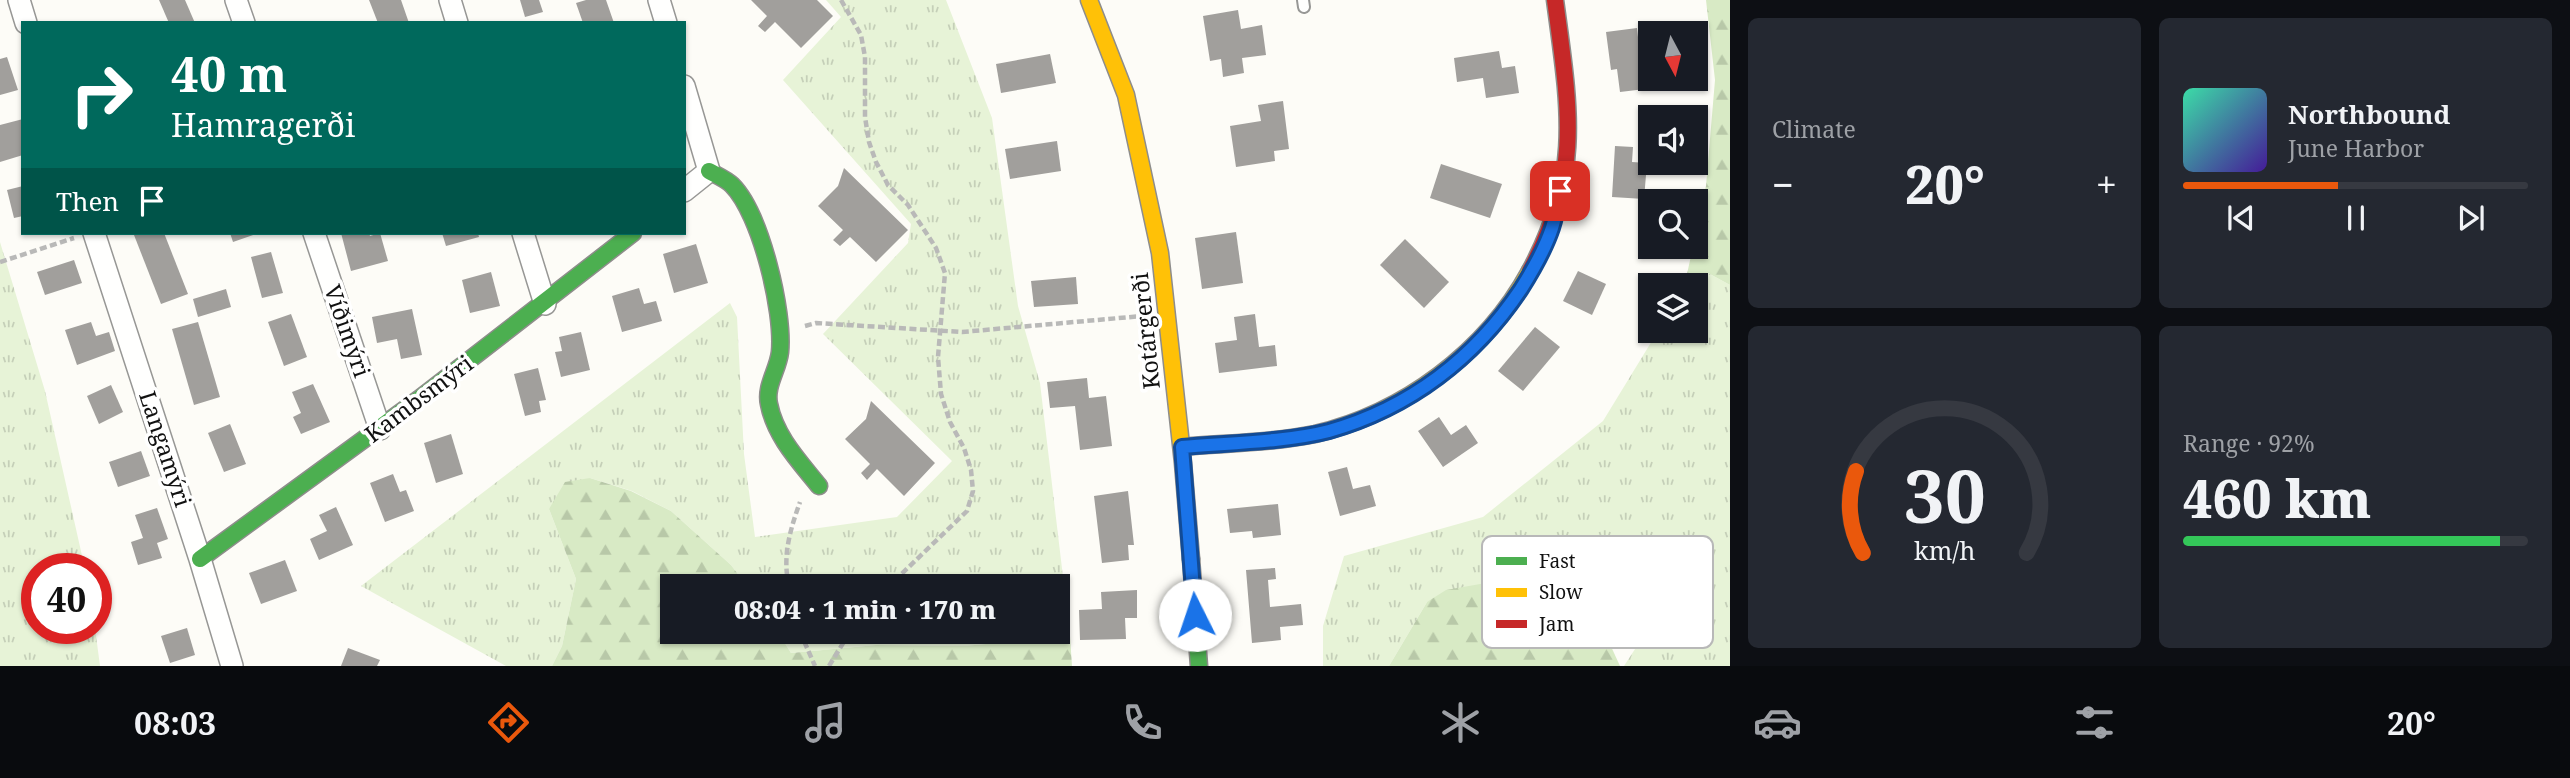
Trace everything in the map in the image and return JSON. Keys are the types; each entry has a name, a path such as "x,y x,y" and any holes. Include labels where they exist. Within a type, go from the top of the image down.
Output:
{"street":[{"path":"19,0 25,21"},
{"path":"236,0 243,21"},
{"path":"450,0 456,21"},
{"path":"659,0 665,21"},
{"name":"Kotárgerði","path":"1089,0 1126,95 1160,253 1182,447 1199,666"},
{"path":"1182,447 1326,431 1377,415 1428,385 1487,335 1532,271 1552,229 1568,153 1568,101 1555,0"},
{"path":"686,93 709,171 732,186 752,220 775,291 781,331 780,356 768,401 779,436 819,486"},
{"path":"686,189 709,171"},
{"name":"Langamýri","path":"87,235 200,559 232,666"},
{"name":"Víðimýri","path":"315,235 380,429"},
{"path":"524,235 545,304"},
{"name":"Kambsmýri","path":"200,559 380,429 545,304 631,235"}],"path":[{"path":"841,0 860,35 865,57 865,117 876,162 888,185 908,205 936,248 945,273 938,357 941,394 971,470 973,491 967,511 901,574"},
{"path":"0,262 87,235"},
{"path":"781,331 816,323 940,332 1013,329 1100,318 1167,315"},
{"path":"787,574 785,566 791,528 800,501 819,486"},
{"path":"805,644 815,666"},
{"path":"829,666 843,644"}],"green space":[{"path":"826,0 946,0 992,118 1018,306 1040,383 1063,574 738,574 671,511 632,491 590,478 549,509 576,579 562,646 552,666 506,666 361,586 730,303 737,317 744,454 755,537 897,517 952,461 823,334 908,243 911,224 783,80 841,17"},
{"path":"1706,0 1730,0 1730,285 1708,273 1687,273 1690,259 1708,259 1708,189 1705,189 1715,80"},
{"path":"0,242 45,391 81,553 21,553 21,644 97,644 100,666 0,666"},
{"path":"1708,273 1730,285 1730,666 1624,666 1636,648 1713,648 1713,536 1482,536 1482,592 1427,602 1389,666 1323,666 1323,626 1344,556 1483,517 1603,421 1651,343 1708,343"},
{"path":"590,478 631,491 671,511 738,574 660,574 660,644 785,644 791,653 876,645 1070,644 1070,636 1072,666 552,666 562,646 576,579 549,509 565,482"},
{"path":"1482,584 1482,648 1612,648 1620,666 1389,666 1427,602 1446,590"},
{"path":"785,644 985,644 876,645 791,653"}],"building":[{"path":"159,0 185,0 194,21 168,21"},
{"path":"369,0 401,0 408,21 377,21"},
{"path":"520,0 539,0 543,12 525,17"},
{"path":"606,0 613,21 582,21 576,3"},
{"path":"751,0 817,0 833,16 801,48 775,22 765,32 758,26 767,16"},
{"path":"1238,10 1241,29 1262,25 1266,55 1242,58 1244,73 1223,77 1221,59 1210,61 1203,16"},
{"path":"1637,28 1638,90 1620,92 1617,69 1611,70 1606,32"},
{"path":"1499,51 1502,68 1515,66 1519,93 1486,98 1483,78 1457,82 1454,58"},
{"path":"1050,54 1056,83 1001,93 996,64"},
{"path":"7,57 18,90 0,95 0,59"},
{"path":"1283,101 1289,149 1274,151 1275,161 1236,167 1230,126 1261,121 1258,105"},
{"path":"21,120 21,156 0,162 0,125"},
{"path":"1057,141 1061,171 1010,179 1005,149"},
{"path":"1615,146 1633,147 1632,162 1638,162 1638,175 1646,175 1645,189 1638,189 1638,199 1612,197"},
{"path":"1441,164 1502,184 1490,218 1430,198"},
{"path":"844,168 908,230 876,262 850,237 840,246 833,240 843,230 818,206 838,186"},
{"path":"21,186 21,216 14,218 7,190"},
{"path":"1236,232 1243,283 1202,289 1195,238"},
{"path":"134,235 165,235 188,294 161,304"},
{"path":"231,235 253,235 233,242"},
{"path":"342,235 381,235 388,261 351,271"},
{"path":"443,235 478,235 479,237 446,246"},
{"path":"1405,239 1449,282 1424,308 1380,265"},
{"path":"696,244 708,283 674,293 663,254"},
{"path":"271,252 283,293 262,298 251,257"},
{"path":"74,260 82,283 45,295 37,272"},
{"path":"1578,271 1606,284 1592,315 1563,301"},
{"path":"491,272 500,306 470,313 462,280"},
{"path":"1076,277 1078,304 1034,307 1031,281"},
{"path":"639,288 644,304 656,301 662,321 622,332 612,296"},
{"path":"226,289 231,307 198,317 193,299"},
{"path":"412,309 422,355 401,359 397,339 377,343 372,317"},
{"path":"291,314 307,357 284,366 268,322"},
{"path":"1255,314 1259,347 1275,345 1277,366 1219,373 1215,343 1237,340 1234,317"},
{"path":"91,322 96,336 109,332 115,351 77,365 65,330"},
{"path":"198,322 220,397 194,405 172,329"},
{"path":"1535,327 1560,347 1523,391 1498,371"},
{"path":"581,332 590,370 561,377 555,352 562,351 559,337"},
{"path":"538,368 546,400 539,401 541,412 525,416 514,374"},
{"path":"1087,378 1089,398 1106,396 1112,446 1080,450 1075,406 1050,408 1047,382"},
{"path":"313,384 330,422 301,434 293,417 301,413 292,392"},
{"path":"111,385 123,412 99,424 87,396"},
{"path":"871,401 935,463 904,496 877,469 867,480 861,473 870,464 845,439 866,419"},
{"path":"1439,417 1451,435 1466,425 1478,443 1443,467 1418,431"},
{"path":"230,424 246,464 224,472 208,433"},
{"path":"451,434 463,474 436,483 424,443"},
{"path":"141,451 150,476 118,487 109,462"},
{"path":"1347,467 1353,489 1370,485 1376,506 1340,516 1328,472"},
{"path":"393,474 400,492 406,490 414,511 385,522 370,483"},
{"path":"1128,491 1134,545 1128,545 1129,560 1102,563 1094,496"},
{"path":"1278,504 1281,535 1253,538 1252,531 1230,533 1227,509"},
{"path":"336,507 353,545 319,560 310,539 327,531 319,515"},
{"path":"157,508 168,539 157,543 162,558 138,565 131,542 143,538 135,515"},
{"path":"285,560 297,591 261,604 249,573"},
{"path":"1275,568 1276,579 1268,580 1270,607 1301,604 1303,625 1280,627 1281,640 1252,643 1246,570"},
{"path":"1137,590 1137,618 1125,618 1126,639 1080,640 1079,610 1102,609 1101,592"},
{"path":"187,628 195,655 170,663 161,636"},
{"path":"348,648 380,660 377,666 341,666"}],"traffic: fast":[{"path":"709,171 730,183 743,199 761,240 774,289 780,335 779,359 770,384 769,404 782,437 819,486"},
{"path":"200,559 419,399 630,235"},
{"path":"1191,559 1199,666"}],"traffic: slow":[{"path":"1089,0 1126,95 1160,253 1191,559"},
{"path":"1182,447 1265,441 1315,434 1380,411 1411,395 1466,353 1512,300 1530,271"}],"traffic: jam":[{"path":"1530,271 1547,236 1558,202 1568,138 1564,73 1555,0"}],"route":[{"path":"1195,615 1182,447 1326,431 1377,415 1418,392 1456,364 1487,335 1513,300 1532,271 1552,229 1560,191"}]}
